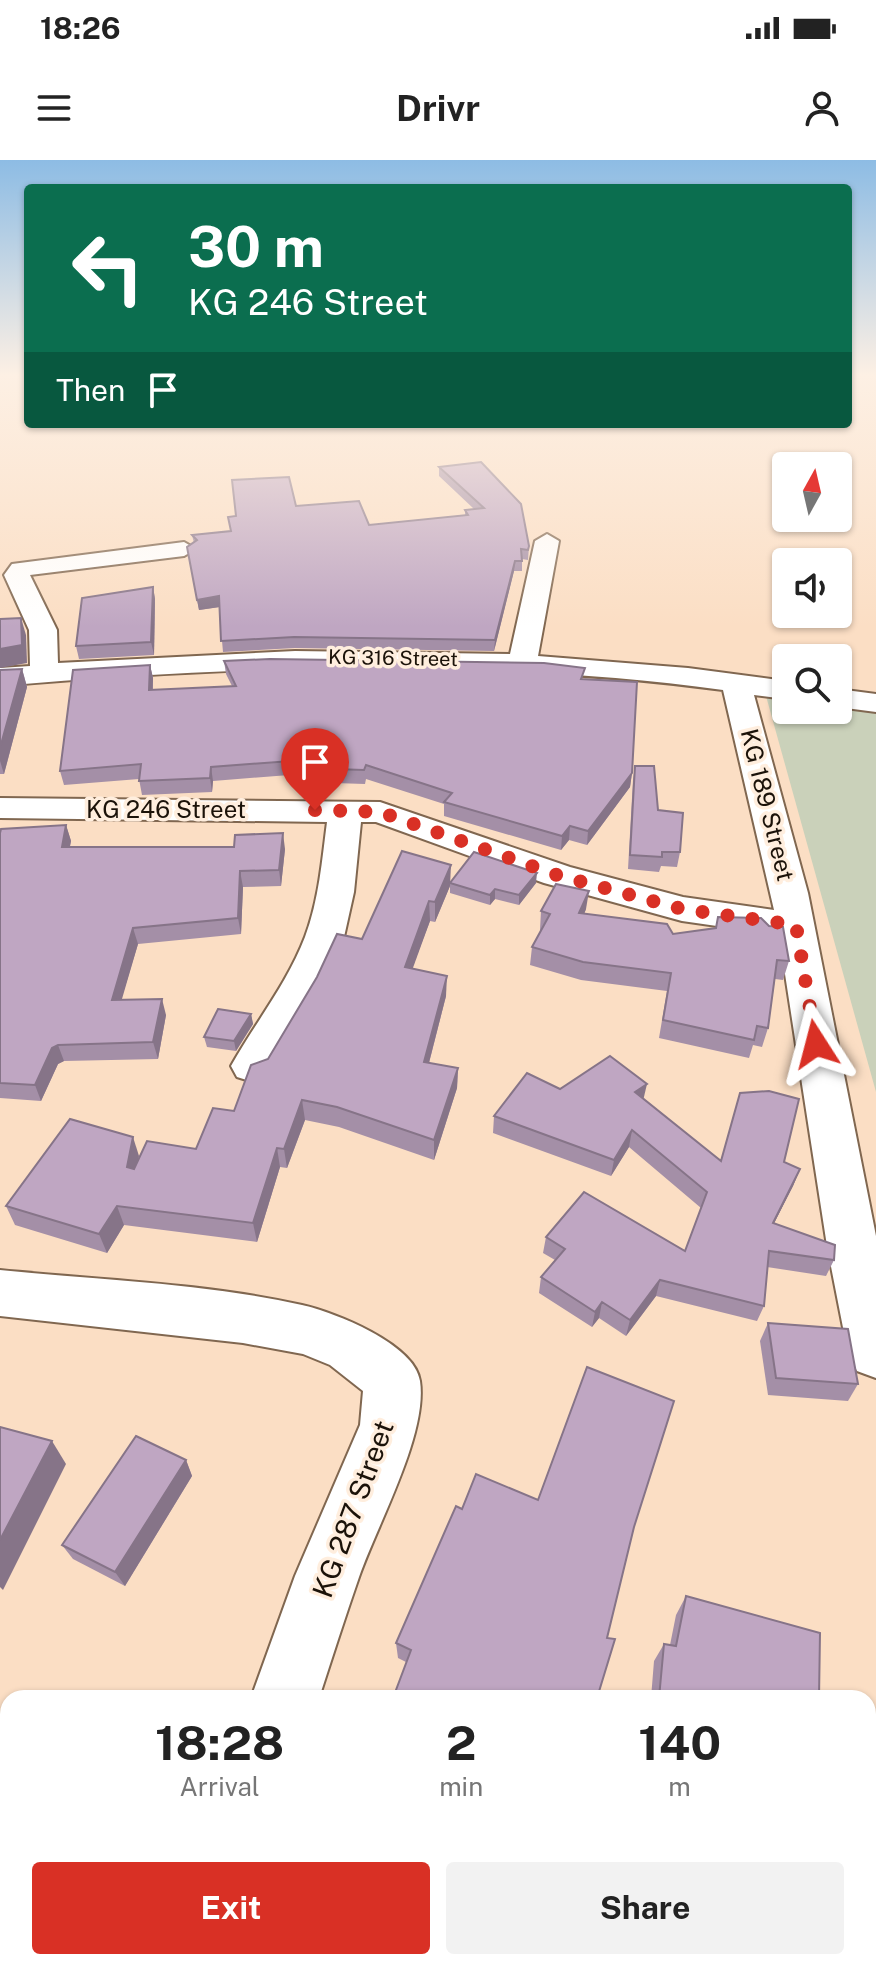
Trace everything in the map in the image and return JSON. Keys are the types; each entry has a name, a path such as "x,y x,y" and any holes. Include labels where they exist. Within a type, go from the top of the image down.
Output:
{"street":[{"path":"523,661 547,541"},
{"path":"44,673 43,630 17,575 21,569 184,549"},
{"name":"KG 316 Street","path":"0,677 305,657 523,661 772,688"},
{"name":"KG 189 Street","path":"736,683 775,829 796,925 831,1133 876,1353"},
{"path":"852,700 876,703"},
{"name":"KG 246 Street","path":"0,808 380,812 557,875 682,909 796,925"},
{"path":"253,1066 290,1007 329,923 345,810"},
{"name":"KG 287 Street","path":"0,1293 305,1330 349,1347 392,1380 389,1425 327,1576 288,1690"}],"green space":[{"path":"766,696 772,697 772,718"},
{"path":"852,708 876,711 876,1092 774,724 852,724"}],"building":[{"path":"481,462 521,504 529,546 528,550 521,549 522,561 515,561 495,640 294,637 221,641 219,596 197,600 187,547 197,540 192,535 231,531 228,517 236,516 232,480 289,477 296,506 359,501 369,525 468,515 465,510 484,508 439,467"},
{"path":"153,587 151,642 76,646 82,598"},
{"path":"21,618 22,645 0,649 0,619"},
{"path":"224,661 544,663 585,668 581,679 637,682 632,773 588,831 570,826 562,836 444,802 452,793 366,765 364,770 302,768 304,760 211,767 210,778 139,781 141,764 60,771 73,670 150,665 149,690 236,686"},
{"path":"22,669 0,748 0,670"},
{"path":"635,766 654,766 658,810 683,813 680,852 662,852 662,857 630,855"},
{"path":"66,825 62,847 234,847 235,835 283,833 279,870 240,871 238,918 133,928 112,1000 162,999 153,1042 58,1045 52,1048 35,1085 0,1083 1,829"},
{"path":"402,851 451,865 435,902 429,901 405,967 447,976 424,1062 458,1068 434,1140 337,1107 302,1100 284,1149 277,1148 253,1223 117,1206 99,1234 6,1206 70,1119 133,1137 127,1167 134,1169 147,1141 196,1149 213,1108 234,1111 251,1065 268,1059 317,977 337,934 362,939"},
{"path":"474,852 537,873 519,895 495,889 490,895 450,883"},
{"path":"556,884 589,891 579,913 667,924 673,934 716,928 718,917 761,918 769,926 783,927 789,961 777,960 768,1028 757,1026 754,1040 663,1020 671,973 583,962 532,947 550,914 541,911"},
{"path":"218,1009 251,1014 234,1041 204,1037"},
{"path":"610,1056 647,1084 635,1092 721,1161 740,1093 769,1091 799,1099 784,1162 800,1169 773,1223 835,1245 834,1260 769,1251 764,1306 660,1280 630,1320 602,1302 595,1312 541,1277 565,1249 546,1237 584,1192 685,1251 707,1192 632,1130 614,1160 494,1116 527,1073 560,1089"},
{"path":"768,1323 848,1329 858,1384 776,1378"},
{"path":"587,1367 674,1401 634,1527 607,1638 615,1639 599,1690 396,1690 411,1650 396,1643 456,1506 462,1509 476,1474 538,1500"},
{"path":"0,1427 52,1441 0,1540"},
{"path":"136,1436 186,1460 115,1572 62,1545"},
{"path":"686,1596 820,1633 819,1690 660,1690 664,1644 676,1646"}],"route":[{"path":"315,810 380,812 557,875 682,909 796,925 816,1044"}]}
